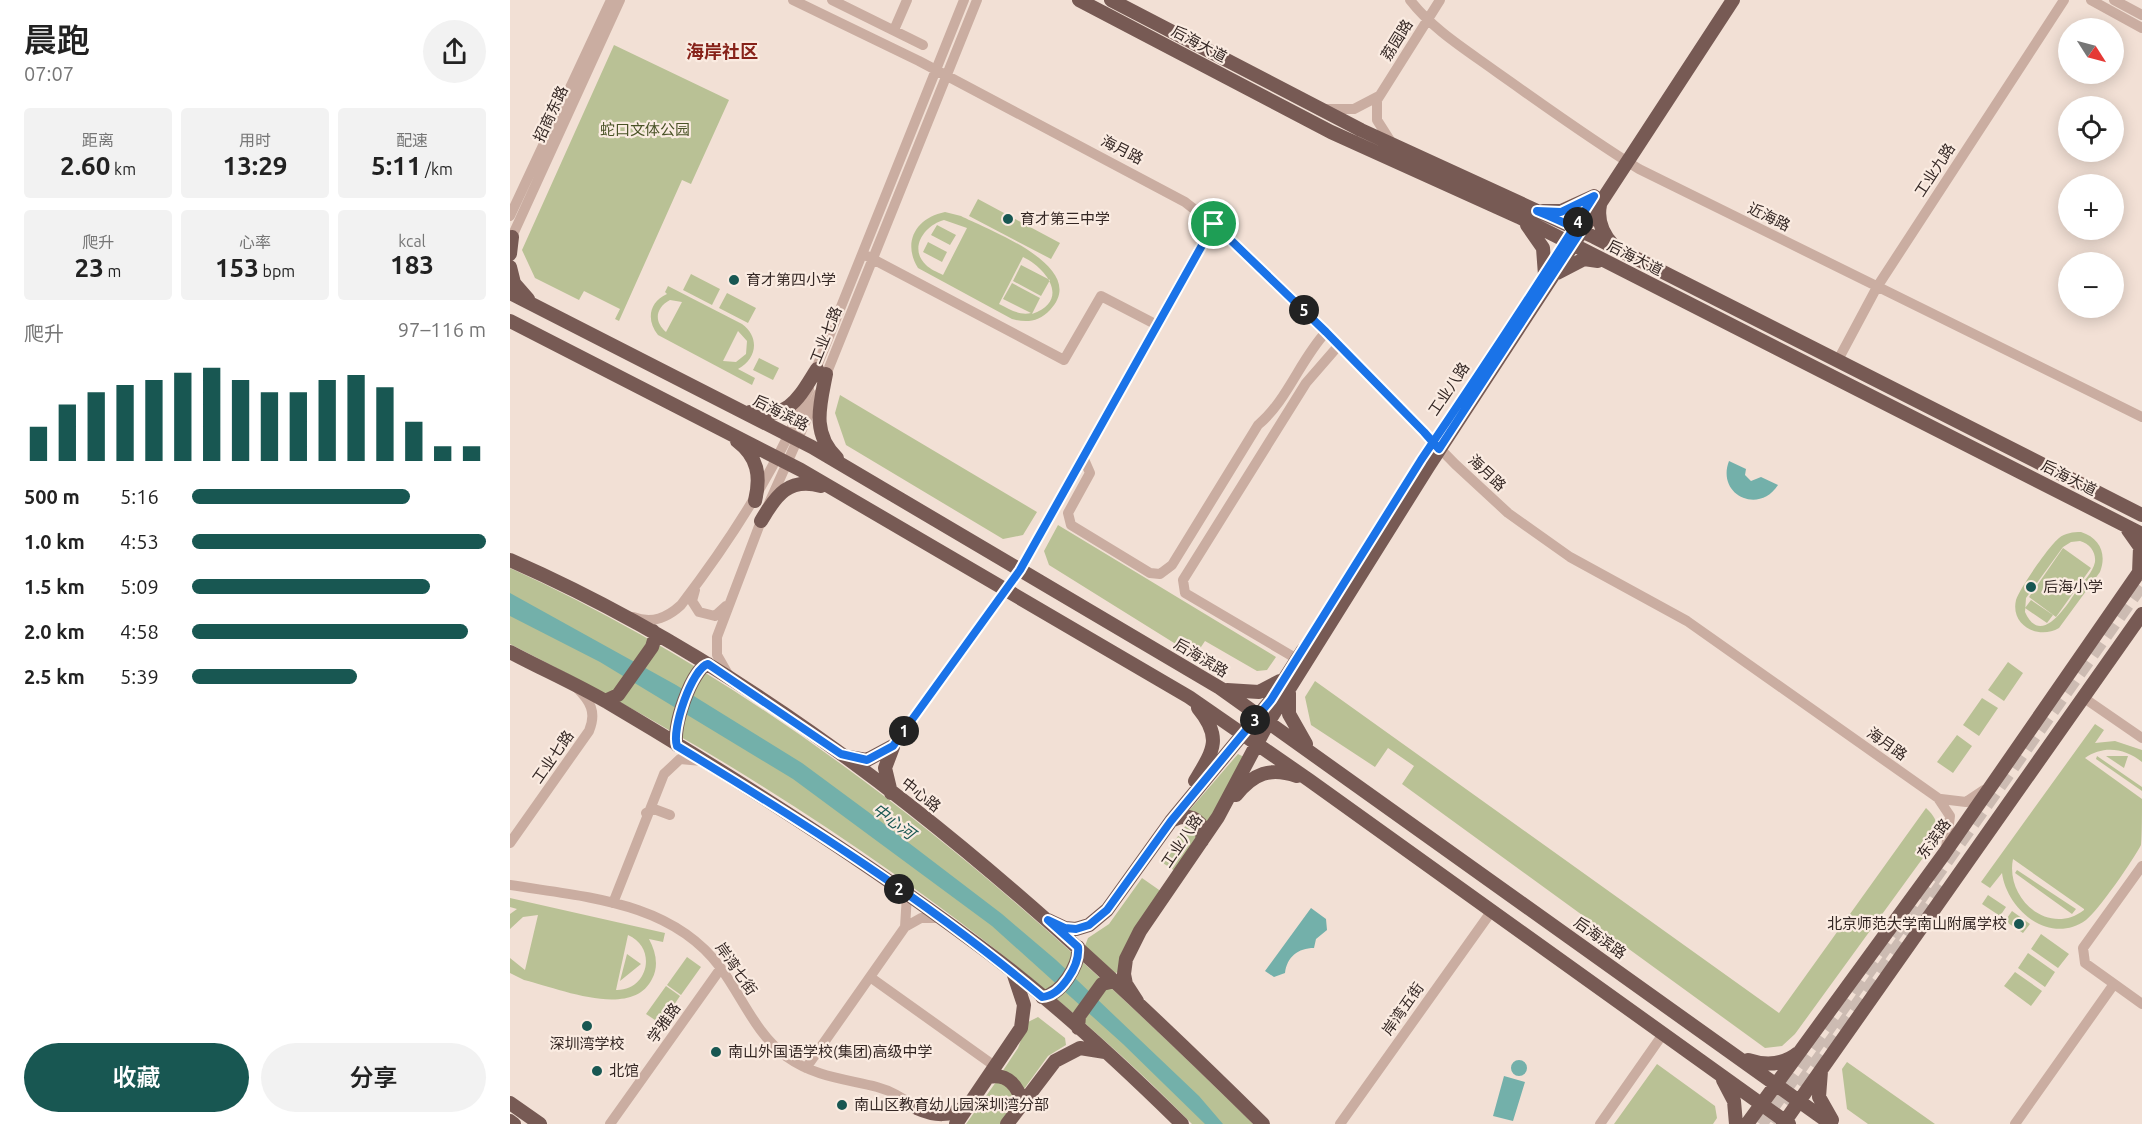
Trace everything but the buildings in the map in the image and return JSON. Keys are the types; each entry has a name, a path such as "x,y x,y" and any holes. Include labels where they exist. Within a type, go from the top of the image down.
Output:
{"main road":[{"name":"后海大道","path":"1079,0 1356,145 1569,243 2142,534"},
{"name":"后海大道","path":"1111,0 1319,108 1619,250 2142,515"},
{"path":"1578,230 1722,0"},
{"path":"1622,159 1732,0"},
{"path":"1537,211 1561,212 1598,197"},
{"path":"1598,197 1598,216 1603,231 1619,250"},
{"path":"1518,218 1539,239 1549,275 1584,259 1612,265"},
{"name":"工业八路","path":"1289,681 1297,659 1578,230"},
{"path":"510,254 511,239"},
{"path":"510,267 514,283 536,306"},
{"name":"后海滨路","path":"510,293 793,437 1220,688 1833,1124"},
{"path":"510,321 782,460 1189,698 1309,780 1785,1123 1821,1068 2142,614"},
{"path":"510,327 526,329"},
{"path":"568,350 566,338 570,332 579,328"},
{"path":"734,407 754,412 780,412 795,402 821,371"},
{"path":"821,371 820,430 828,448 850,469"},
{"path":"691,412 703,405 705,400 702,391"},
{"path":"716,425 742,445 754,460 759,477 755,501"},
{"name":"工业八路","path":"1048,920 1071,929 1089,925 1117,898 1171,821 1244,734 1264,718 1436,446"},
{"path":"761,521 777,495 796,483 819,485 839,492"},
{"path":"2127,507 2142,508"},
{"path":"2122,524 2135,537 2140,547 2140,570"},
{"name":"中心路","path":"510,560 624,614 653,631 703,667 731,679 841,754 1048,920 1078,947 1109,983 1137,1001 1263,1124"},
{"name":"东滨路","path":"1747,1124 1944,854 2140,570"},
{"path":"605,701 618,694 652,647 653,631"},
{"path":"510,652 605,701 762,797 940,918 1013,973 1049,995 1079,1022 1105,1052 1182,1124"},
{"path":"677,746 675,729 703,667"},
{"path":"1220,688 1259,692 1289,681 1289,714 1311,751"},
{"path":"1171,821 1210,756 1215,740 1208,722 1189,698"},
{"name":"工业八路","path":"1137,1001 1126,984 1124,974 1131,946 1218,817 1257,743 1264,718"},
{"path":"841,754 867,760 893,746"},
{"path":"891,793 885,768 893,746"},
{"path":"1218,817 1244,785 1257,775 1280,771 1309,780"},
{"path":"1171,821 1184,816 1195,818 1203,828 1202,841"},
{"path":"1049,995 1078,962 1078,947"},
{"path":"956,1124 1013,1042 1024,1015 1024,1005 1013,973"},
{"path":"1079,1022 1109,983"},
{"path":"1663,1034 1671,1020 1666,1005"},
{"path":"1007,1124 1047,1069 1063,1054 1080,1048 1105,1052"},
{"path":"1737,1055 1768,1064 1785,1060 1802,1050"},
{"path":"1821,1068 1819,1097 1833,1124"},
{"path":"993,1072 1008,1080 1018,1090 1022,1104"},
{"path":"1720,1075 1734,1101 1736,1124"},
{"path":"917,1108 942,1115 956,1113 971,1102"},
{"path":"510,1103 540,1124"},
{"path":"917,1108 929,1124"},
{"path":"510,1121 514,1124"}],"street":[{"name":"招商东路","path":"510,216 611,0"},
{"name":"招商东路","path":"511,239 620,0"},
{"name":"海月路","path":"795,0 936,69 1163,189 1214,224 1326,332 1436,446 1499,505 1535,534 1570,557 1687,621 1938,798"},
{"path":"832,0 849,4 923,45"},
{"path":"894,30 907,0"},
{"name":"工业七路","path":"731,679 721,665 716,646 730,602 782,460 867,256 964,0"},
{"name":"工业七路","path":"867,256 977,0"},
{"name":"近海路","path":"1410,0 1427,20 1622,159 2142,417"},
{"name":"荔园路","path":"1379,96 1440,0"},
{"name":"工业九路","path":"1838,360 1877,287 2064,0"},
{"path":"2091,0 2142,28"},
{"path":"2114,0 2142,15"},
{"path":"1319,108 1354,109 1379,96"},
{"path":"1379,96 1376,106 1379,128 1395,145"},
{"path":"893,746 1020,570 1214,224"},
{"path":"867,256 1064,360 1101,296 1157,325"},
{"path":"1083,457 1090,473 1068,513 1071,525 1150,573 1164,572 1172,565 1258,425 1271,416 1310,351 1326,332"},
{"path":"1297,659 1185,593 1183,580 1306,382 1339,345"},
{"name":"工业七路","path":"624,614 649,621 667,616 681,605 782,460"},
{"path":"695,587 692,601 694,608 707,616 722,612 730,602"},
{"name":"工业七路","path":"510,843 592,724 591,705 574,686"},
{"path":"2084,698 2142,738"},
{"path":"613,903 646,813 664,774 680,759 703,761"},
{"path":"1938,798 1949,802 1966,802 1995,781"},
{"path":"1938,798 1950,816 1950,829 1944,854"},
{"path":"646,813 654,809 670,815"},
{"path":"2142,866 2083,948 2085,963 2142,1004"},
{"name":"岸湾七街","path":"510,885 613,903 652,915 677,927 698,942 721,968 766,1039 790,1059 835,1079 891,1092 917,1108"},
{"path":"905,927 907,895"},
{"name":"岸湾五街","path":"1340,1124 1491,912"},
{"path":"806,1068 905,927 921,918 940,918"},
{"name":"学雅路","path":"610,1124 721,968"},
{"path":"870,976 993,1072"},
{"path":"2015,1124 2114,984"},
{"path":"1599,1124 1663,1034"}],"green space":[{"name":"蛇口文体公园","path":"614,45 729,100 691,184 682,180 619,321 615,319 620,309 584,291 579,300 535,278 522,250"},
{"path":"978,199 1060,243 1051,259 969,216"},
{"path":"945,212 961,216 1012,241 1047,265 1057,279 1059,294 1050,310 1032,320 1012,319 918,268 911,249 912,240 919,226 935,215","holes":["944,220 967,228 943,275 926,265 921,258 919,245 925,232","1023,257 1040,269 1051,285 1050,301 1044,308 1032,314 1040,298 1012,283 1003,299 1031,313 1019,313 999,304"]},
{"path":"937,225 956,235 950,245 931,235"},
{"path":"928,242 947,252 942,262 923,252"},
{"path":"1021,265 1050,280 1041,296 1013,281"},
{"path":"691,274 720,289 712,305 683,290"},
{"path":"668,286 748,329 754,341 754,348 749,360 738,369 755,378 752,385 658,335 652,323 651,312 656,302 667,294 665,292","holes":["670,300 682,302 666,332 659,324 658,315 661,307","738,331 747,341 746,354 736,362 723,361"]},
{"path":"727,293 756,308 748,323 719,308"},
{"path":"759,358 779,368 773,380 753,370"},
{"path":"840,395 1037,512 1023,535 1003,539 846,445 835,413"},
{"path":"1058,525 1276,657 1267,670 1257,671 1205,641 1195,656 1049,565 1044,551"},
{"path":"2081,532 2093,538 2100,548 2103,559 2100,572 2059,628 2043,632 2028,628 2017,617 2015,609 2019,594 2054,542 2069,533","holes":["2080,541 2092,549 2094,566 2060,613 2046,625 2038,626 2031,622 2025,612 2026,598 2063,547 2071,542"]},
{"path":"2063,548 2091,568 2056,617 2029,597"},
{"path":"510,568 615,620 715,679 812,743 906,813 996,886 1084,963 1253,1124 1192,1124 1118,1053 1039,985 956,919 870,857 781,798 691,743 600,691 510,644"},
{"path":"2031,600 2053,615 2047,623 2025,608"},
{"path":"2008,662 2023,673 2004,701 1988,690"},
{"path":"1315,681 1779,1013 1926,808 1936,822 1936,840 1795,1034 1782,1046 1765,1048 1402,784 1414,766 1388,748 1375,767 1311,725 1305,697"},
{"path":"1982,698 1998,708 1979,736 1963,725"},
{"path":"2095,724 2104,730 2095,743 2115,741 2142,750 2142,762 2121,751 2114,750 2099,751 2085,758 2142,799 2141,845 2099,906 2086,920 2072,927 2058,929 2045,926 2032,920 2012,900 2002,873 1990,888 1981,882","holes":["2013,859 2084,909 2071,917 2057,919 2032,910 2016,888 2012,874"]},
{"path":"1957,735 1972,746 1953,773 1937,762"},
{"path":"1238,754 1244,757 1208,824 1187,813"},
{"path":"2097,756 2142,787 2142,791 2096,759"},
{"path":"2106,756 2128,756 2124,768"},
{"path":"1189,821 1200,833 1175,871 1160,861"},
{"path":"2017,870 2076,909 2072,914 2015,873"},
{"path":"1142,878 1162,892 1123,950 1119,972 1115,973 1085,946 1088,938 1109,924"},
{"path":"1988,895 2006,907 2000,916 1982,904"},
{"path":"510,898 665,933 663,942 649,939 656,959 652,979 642,991 628,998 612,999 574,994 524,980 510,973 510,958 525,970 538,915 523,917 510,929 510,914 517,909 510,907","holes":["628,935 637,941 646,958 642,976 636,984 616,990"]},
{"path":"2012,911 2030,924 2023,933 2005,921"},
{"path":"2041,934 2069,954 2058,968 2031,949"},
{"path":"2028,953 2055,972 2045,987 2018,968"},
{"path":"627,954 641,964 620,981"},
{"path":"687,957 701,967 681,995 667,985"},
{"path":"2015,972 2042,991 2031,1006 2004,986"},
{"path":"666,986 680,996 661,1024 646,1014"},
{"path":"1038,1017 1065,1038 1066,1045 1048,1056 1024,1089 1002,1072 1018,1048 1028,1022"},
{"path":"1847,1062 1935,1124 1868,1124 1847,1109 1842,1069"},
{"path":"1657,1064 1715,1106 1717,1118 1713,1124 1614,1124"},
{"path":"996,1082 1005,1084 1016,1100 1000,1124 966,1124"}],"water":[{"path":"1729,461 1746,469 1745,475 1751,481 1761,477 1778,485 1770,494 1760,499 1751,500 1742,497 1728,483"},
{"path":"510,593 676,685 802,763 871,814 1002,914 1056,960 1199,1096 1223,1124 1205,1124 1123,1044 992,926 793,779 600,662 510,616"},
{"path":"1311,908 1326,919 1327,930 1316,939 1314,948 1294,954 1288,962 1285,973 1274,977 1265,971"},
{"path":"1519,1060 1527,1068 1519,1076 1511,1068"},
{"path":"1504,1076 1525,1082 1513,1121 1493,1116"}],"tunnel":[{"path":"1760,1124 2142,583"},
{"path":"1774,1124 1945,881"}],"place":[{"name":"育才第三中学","path":"1008,219"},
{"name":"育才第四小学","path":"734,280"},
{"name":"后海小学","path":"2031,587"},
{"name":"北京师范大学南山附属学校","path":"2019,924"},
{"name":"深圳湾学校","path":"587,1026"},
{"name":"南山外国语学校(集团)高级中学","path":"716,1052"},
{"name":"北馆","path":"597,1071"},
{"name":"南山区教育幼儿园深圳湾分部","path":"842,1105"}],"district":[{"name":"海岸社区","path":"722,52"}],"route":[{"path":"1214,224 1030,554 1006,591 893,746 882,754 867,760 841,754 756,694 708,664 701,666 697,671 675,729 674,738 677,746 762,797 923,906 980,946 1042,997 1055,993 1079,958 1078,947 1048,920 1065,928 1076,929 1089,925 1107,910 1171,821 1271,700 1421,460 1433,442 1475,380 1545,274 1574,228 1583,214 1594,196 1561,212 1537,211 1565,224 1574,228 1581,231 1439,449 1433,442 1424,432 1326,332 1214,224"}],"water label":[{"name":"中心河","path":"894,821"}]}
